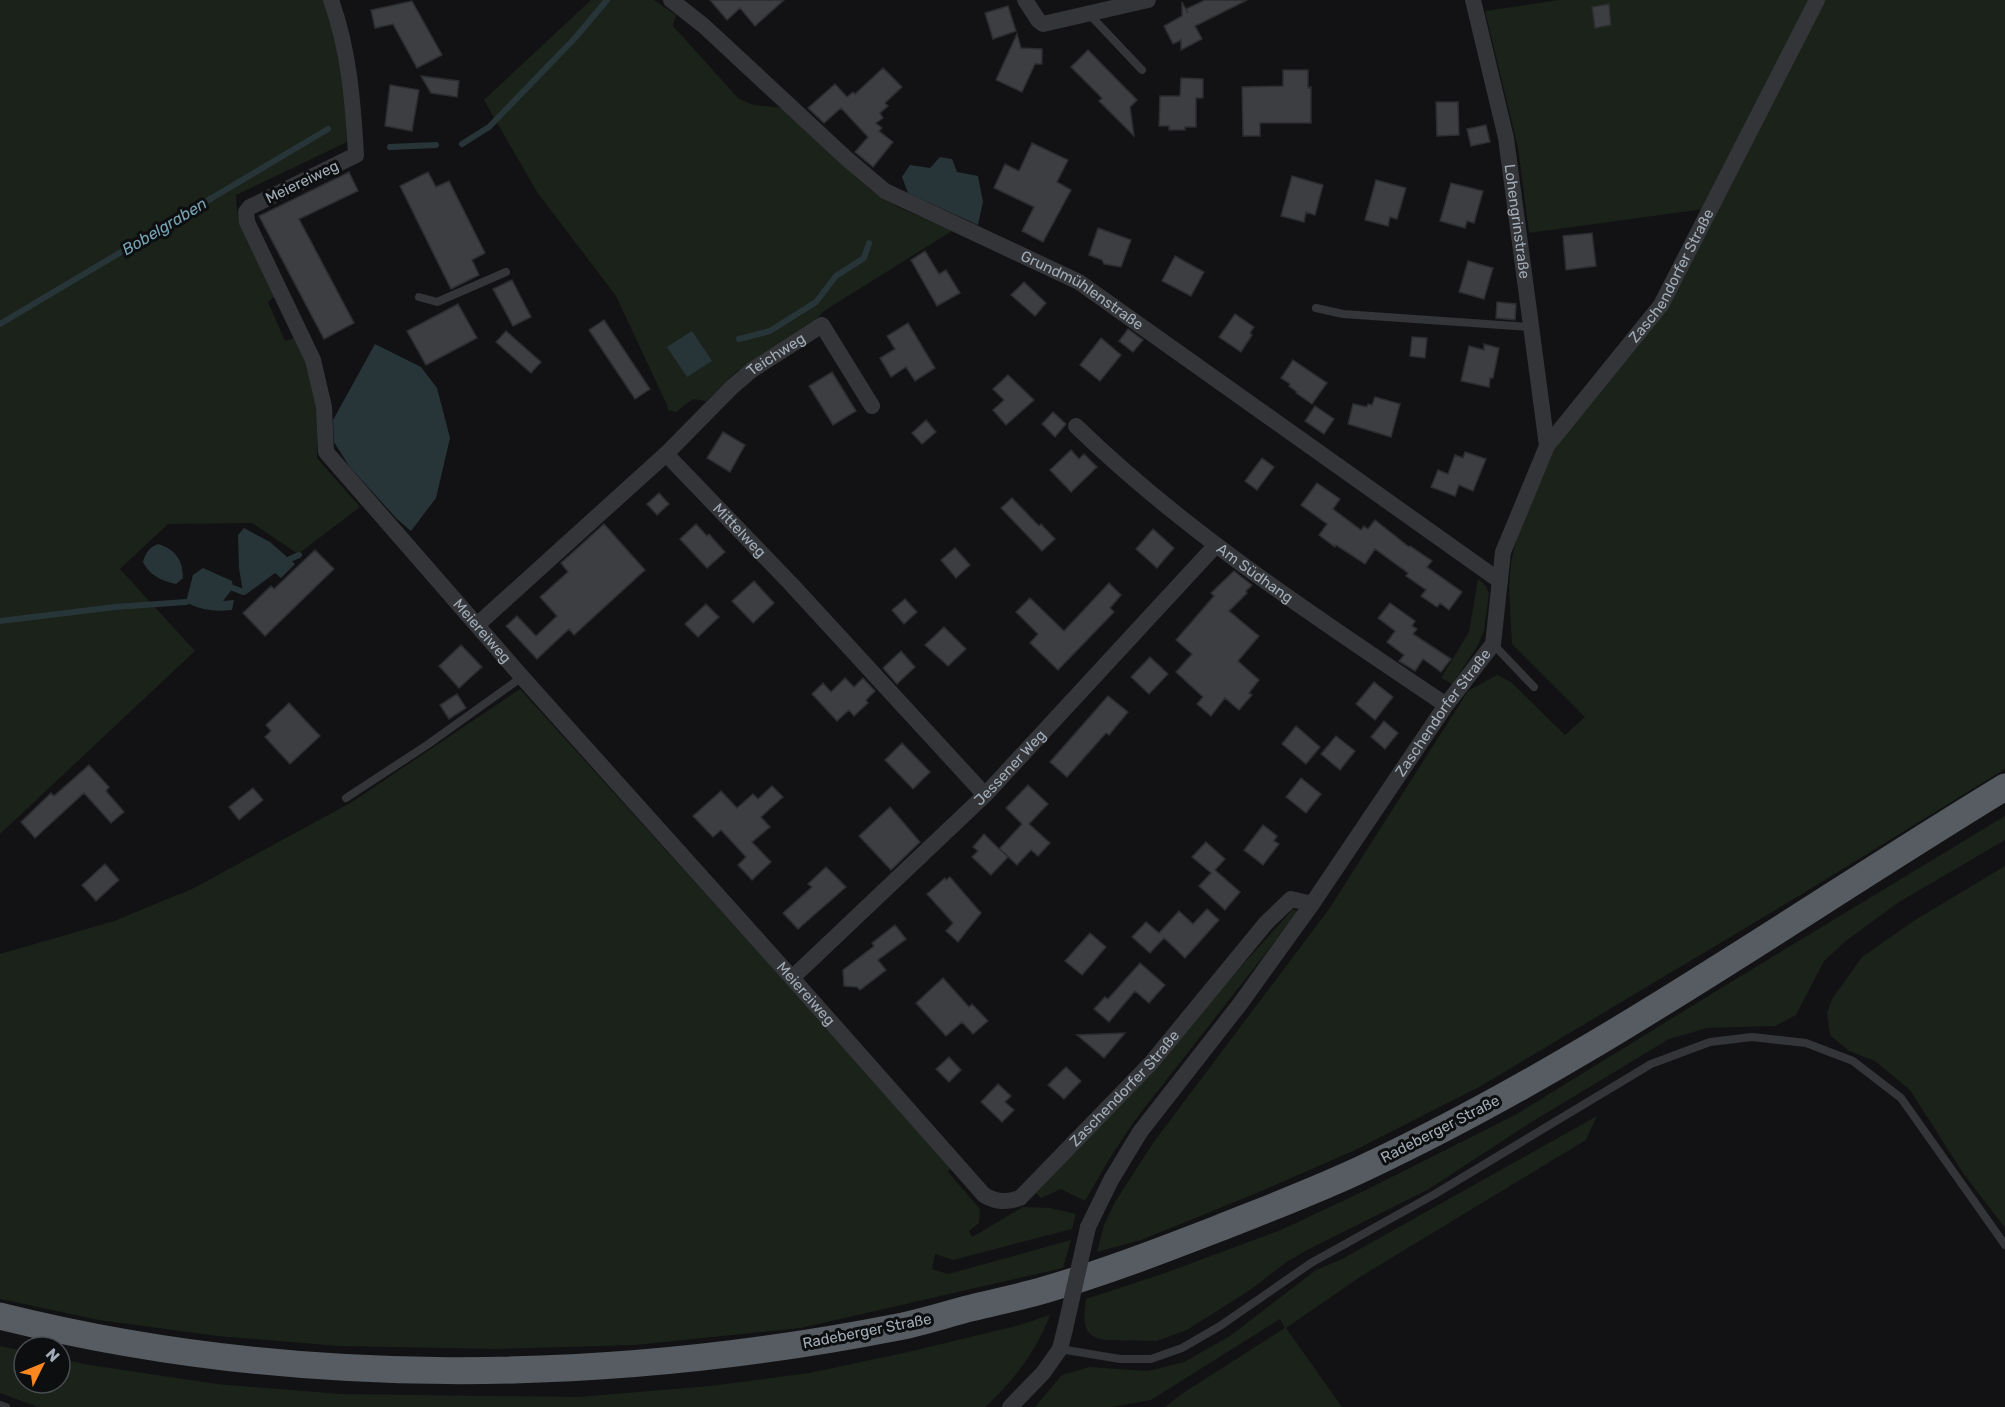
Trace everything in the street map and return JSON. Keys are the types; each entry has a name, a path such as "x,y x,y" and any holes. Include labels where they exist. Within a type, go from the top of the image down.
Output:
{"highway":[{"name":"Radeberger Straße","path":"62,1331 221,1357 340,1366 492,1371 654,1362 796,1345 903,1326 1048,1289 1169,1248 1278,1205 1366,1167 1498,1099 1666,1001 2005,787"},
{"path":"0,1316 62,1331"},
{"path":"0,1328 62,1331"}],"street":[{"name":"Meiereiweg","path":"331,0 338,18 352,87 356,155 250,207 246,212 247,222 313,360 324,407 326,452 522,677 984,1195 994,1201 1004,1202"},
{"name":"Grundmühlenstraße","path":"671,0 704,26 846,158 885,191 1079,282 1500,581"},
{"path":"1025,0 1043,24 1148,0"},
{"name":"Lohengrinstraße","path":"1473,0 1506,138 1547,446"},
{"name":"Zaschendorfer Straße","path":"1004,1202 1020,1198 1150,1063 1266,923 1291,899 1312,904 1446,705 1493,644 1503,552 1547,446 1660,305 1817,0"},
{"name":"Teichweg","path":"666,454 732,387 752,370 822,325 872,406"},
{"name":"Am Südhang","path":"1076,426 1116,465 1216,545 1446,705"},
{"path":"477,625 666,454"},
{"name":"Mittelweg","path":"666,454 792,585 985,795"},
{"name":"Jessener Weg","path":"792,978 985,795 1216,545"},
{"path":"1010,1407 1043,1373 1060,1349 1088,1227 1111,1180 1140,1132 1240,1004 1312,904"}],"lane":[{"path":"1089,14 1142,70"},
{"path":"419,297 436,302 506,272"},
{"path":"1316,308 1343,314 1531,327"},
{"path":"1493,644 1534,687"},
{"path":"346,798 427,745 522,677"},
{"path":"1060,1349 1120,1359 1151,1359 1182,1348 1220,1326 1311,1263 1435,1194 1651,1064 1710,1042 1752,1037 1806,1043 1853,1061 1900,1098 2005,1245"},
{"path":"0,1405 6,1407"}],"shaded area":[{"path":"0,0 324,0 331,19 345,90 347,142 236,195 237,213 276,295 268,302 285,341 296,337 308,362 318,410 317,458 360,507 298,554 252,523 168,524 120,569 195,651 0,834"},
{"path":"591,0 654,0 676,15 673,26 739,99 754,105 783,108 871,190 898,207 952,231 824,311 814,322 736,372 706,401 693,399 676,412 668,410 616,296 537,192 484,100"},
{"path":"1559,0 1810,0 1704,209 1529,233 1518,148 1485,11"},
{"path":"1824,0 2005,0 2005,769 1802,894 1481,1086 1353,1151 1257,1193 1141,1240 1097,1252 1104,1225 1115,1202 1153,1143 1329,909 1468,691 1497,675 1511,682 1565,735 1585,717 1512,644 1509,587 1511,562 1521,522 1552,454 1570,427 1665,307"},
{"path":"940,157 952,159 957,172 978,176 983,202 978,225 908,193 902,177 910,165 930,168"},
{"path":"692,331 712,361 687,377 667,347"},
{"path":"375,344 421,367 437,388 450,438 436,498 411,531 397,519 349,466 334,442 333,420"},
{"path":"244,528 270,542 295,564 281,578 275,573 245,595 239,568 238,535"},
{"path":"158,544 173,552 180,561 183,578 176,584 156,577 143,562 148,551"},
{"path":"203,568 232,581 233,588 223,601 234,600 232,610 208,610 186,602 193,575"},
{"path":"1478,579 1486,586 1489,594 1484,631 1477,647 1452,684 1441,678 1469,632"},
{"path":"520,689 952,1166 948,1172 980,1209 979,1223 969,1231 972,1237 1023,1207 1050,1208 1076,1214 1072,1229 953,1260 935,1254 932,1269 948,1274 1071,1240 1063,1268 801,1328 635,1345 496,1349 339,1346 217,1336 99,1320 0,1299 0,954 114,921 192,889 352,802"},
{"path":"2005,816 2005,840 1899,902 1847,940 1824,961 1796,1015 1775,1026 1707,1028 1669,1039 1530,1123 1429,1189 1288,1261 1250,1290 1187,1330 1157,1341 1104,1340 1094,1337 1087,1331 1084,1318 1086,1299 1165,1273 1281,1230 1515,1115"},
{"path":"2005,866 2005,1228 1963,1173 1910,1090 1875,1061 1849,1051 1830,1035 1827,1013 1832,999 1862,957 1915,920"},
{"path":"1293,909 1298,912 1135,1120 1085,1201 1061,1189 1041,1198 1036,1193"},
{"path":"1597,1116 1586,1140 1360,1277 1286,1328 1342,1407 1165,1407 1285,1328 1280,1319 1151,1400 1112,1407 1035,1407 1062,1375 1089,1367 1148,1371 1184,1362 1230,1336 1316,1270 1342,1259"},
{"path":"1050,1315 1023,1365 985,1407 38,1407 0,1393 0,1346 12,1348 12,1395 72,1395 72,1361 217,1384 341,1394 578,1397 710,1386 809,1373 1020,1325"}],"building":[{"path":"710,0 784,0 755,26 740,8 727,20"},
{"path":"1205,0 1247,0 1195,26 1202,39 1181,50 1181,40 1173,44 1164,26 1182,16 1182,2 1188,13 1186,9"},
{"path":"412,1 442,55 417,68 393,24 375,28 371,10"},
{"path":"1609,4 1611,25 1595,28 1592,7"},
{"path":"1008,6 1016,31 993,39 985,13"},
{"path":"1017,34 1021,48 1042,49 1042,64 1035,64 1022,92 996,80"},
{"path":"1088,50 1137,100 1130,107 1134,136 1099,101 1102,98 1071,67"},
{"path":"883,68 902,87 885,103 888,106 880,113 883,118 876,123 882,128 879,131 893,142 873,167 855,152 868,137 841,108 824,123 808,108 835,84 847,97 853,92 855,94"},
{"path":"1283,70 1308,70 1308,88 1311,87 1311,123 1260,123 1260,136 1243,136 1242,87 1283,86"},
{"path":"421,76 459,81 457,97 431,93"},
{"path":"1181,78 1203,79 1203,98 1196,98 1196,127 1169,130 1169,126 1159,126 1160,96 1180,96"},
{"path":"390,85 419,90 412,131 385,126"},
{"path":"1436,102 1458,102 1459,135 1437,136"},
{"path":"1486,125 1490,142 1471,146 1467,129"},
{"path":"1032,143 1068,160 1057,182 1071,190 1043,242 1022,231 1034,207 994,188 1005,164 1019,171"},
{"path":"349,172 358,191 299,219 354,323 324,339 259,216"},
{"path":"428,172 436,187 449,181 485,253 472,260 479,275 451,289 400,186"},
{"path":"1292,176 1323,185 1315,215 1306,212 1304,222 1281,216"},
{"path":"1376,180 1406,188 1397,219 1390,217 1388,226 1365,220"},
{"path":"1451,183 1483,191 1474,223 1467,221 1465,228 1440,221"},
{"path":"1098,228 1131,240 1121,267 1104,264 1102,260 1089,255"},
{"path":"1592,233 1596,266 1566,270 1563,236"},
{"path":"925,251 939,274 946,270 960,293 937,306 911,260"},
{"path":"1175,256 1204,272 1191,296 1162,281"},
{"path":"1468,261 1493,268 1484,299 1459,292"},
{"path":"512,280 531,317 513,326 493,289"},
{"path":"1024,282 1046,303 1035,316 1011,295"},
{"path":"1497,302 1516,304 1515,320 1496,318"},
{"path":"458,304 477,338 426,365 407,331"},
{"path":"1235,314 1254,327 1250,333 1252,335 1241,352 1219,337"},
{"path":"604,320 650,389 635,399 589,330"},
{"path":"908,323 935,368 915,381 906,367 891,377 880,358 895,349 887,336"},
{"path":"1128,329 1143,340 1133,352 1119,341"},
{"path":"506,331 541,362 531,373 496,342"},
{"path":"1412,337 1427,338 1425,358 1410,356"},
{"path":"1101,338 1121,355 1100,381 1080,365"},
{"path":"1484,344 1499,348 1489,387 1461,381 1469,346 1484,350"},
{"path":"1293,360 1327,383 1312,404 1296,393 1289,386 1290,384 1281,378"},
{"path":"832,372 856,411 833,425 809,386"},
{"path":"1008,375 1034,400 1006,425 993,410 1004,400 993,389"},
{"path":"1375,397 1400,404 1391,437 1348,424 1353,404 1367,407 1368,404 1372,405"},
{"path":"1315,406 1334,419 1324,434 1305,421"},
{"path":"1053,412 1066,424 1055,437 1042,424"},
{"path":"926,420 936,432 922,444 912,433"},
{"path":"723,432 745,445 730,472 707,458"},
{"path":"1071,450 1079,459 1084,454 1097,467 1071,492 1050,470"},
{"path":"1465,452 1486,459 1473,491 1459,485 1455,496 1431,487 1438,470 1448,474 1455,455 1463,458"},
{"path":"1262,458 1274,467 1257,490 1245,481"},
{"path":"1317,483 1340,499 1333,509 1361,530 1364,526 1368,529 1375,520 1409,547 1432,561 1427,567 1462,592 1449,610 1440,603 1437,607 1421,596 1426,590 1406,576 1408,573 1375,549 1365,564 1319,535 1327,524 1301,505"},
{"path":"659,493 669,504 657,515 647,504"},
{"path":"1012,498 1055,539 1042,551 1001,508"},
{"path":"604,524 645,570 574,635 569,629 537,659 506,626 517,616 536,636 557,616 540,597 568,572 561,563"},
{"path":"696,524 707,536 709,534 725,552 707,568 680,539"},
{"path":"1153,529 1174,548 1157,568 1136,549"},
{"path":"955,548 970,565 956,578 941,560"},
{"path":"315,550 334,569 265,636 243,613 271,586 274,589"},
{"path":"1234,571 1252,585 1229,611 1259,636 1238,661 1259,680 1249,693 1252,695 1239,710 1225,698 1211,716 1197,704 1203,697 1176,672 1192,654 1176,640 1214,596 1211,593"},
{"path":"754,581 774,603 753,623 732,601"},
{"path":"1109,583 1121,595 1110,608 1114,612 1058,670 1030,643 1038,634 1016,612 1030,598 1064,631"},
{"path":"905,599 917,612 904,624 892,610"},
{"path":"1390,603 1415,621 1412,626 1417,629 1413,634 1451,659 1441,672 1423,659 1415,671 1399,661 1404,655 1387,642 1395,631 1378,618"},
{"path":"706,604 719,617 698,637 685,624"},
{"path":"944,627 966,649 948,666 925,645"},
{"path":"461,645 482,667 459,688 439,666"},
{"path":"901,651 915,667 897,684 883,668"},
{"path":"1150,657 1168,674 1149,694 1131,677"},
{"path":"845,678 854,687 863,678 875,691 866,700 868,703 854,716 849,710 837,721 812,694 823,683 831,692"},
{"path":"1374,682 1393,697 1375,720 1356,704"},
{"path":"457,694 466,708 449,719 440,705"},
{"path":"1108,696 1128,712 1109,735 1106,733 1067,777 1050,762"},
{"path":"289,703 320,736 290,764 265,737 271,731 266,725"},
{"path":"1384,721 1398,733 1385,749 1371,737"},
{"path":"1296,726 1320,747 1306,764 1282,744"},
{"path":"1336,736 1355,751 1340,770 1321,754"},
{"path":"902,743 930,772 913,789 885,760"},
{"path":"89,765 109,787 106,791 124,812 111,823 84,793 35,838 21,822 51,793 54,796"},
{"path":"1301,778 1321,794 1306,813 1286,797"},
{"path":"1028,785 1048,804 1029,824 1050,843 1038,856 1031,850 1017,865 1000,849 1008,857 991,875 972,857 978,851 973,847 984,834 999,849 1022,824 1006,808"},
{"path":"772,786 783,797 761,817 770,827 752,842 771,862 752,880 738,865 746,857 721,830 713,837 693,816 721,791 737,808 753,794 758,799"},
{"path":"253,788 263,800 239,820 229,807"},
{"path":"890,807 920,842 891,870 859,836"},
{"path":"1263,825 1277,836 1274,841 1279,844 1263,865 1244,850"},
{"path":"1206,842 1225,859 1215,870 1240,892 1225,910 1199,886 1211,873 1192,857"},
{"path":"105,864 119,880 96,901 82,885"},
{"path":"826,867 846,887 798,929 783,913 812,887 808,884"},
{"path":"950,877 981,913 958,942 946,931 953,923 927,894 945,878 946,880"},
{"path":"1207,909 1219,920 1185,958 1164,938 1150,953 1132,937 1146,922 1159,933 1179,911 1193,924"},
{"path":"895,925 906,939 878,960 886,970 860,990 857,987 844,986 843,970 874,946 872,943"},
{"path":"1090,933 1106,947 1082,975 1065,961"},
{"path":"1140,963 1165,985 1149,1003 1135,991 1109,1022 1094,1009 1105,997 1108,999"},
{"path":"943,978 969,1007 972,1004 988,1021 973,1034 962,1022 946,1036 916,1003"},
{"path":"1125,1033 1104,1058 1077,1035"},
{"path":"949,1057 961,1070 949,1082 936,1069"},
{"path":"1066,1067 1081,1081 1064,1099 1048,1085"},
{"path":"998,1084 1011,1096 1005,1102 1014,1110 1002,1122 981,1102"}],"waterway":[{"name":"Bobelgraben","path":"462,144 489,127 575,38 607,0"},
{"name":"Bobelgraben","path":"0,324 328,129"},
{"name":"Bobelgraben","path":"390,147 436,145"},
{"path":"739,339 770,331 816,302 836,276 864,258 869,243"},
{"path":"290,559 299,555"},
{"path":"233,588 243,592"},
{"path":"0,621 115,607 186,602"}]}
